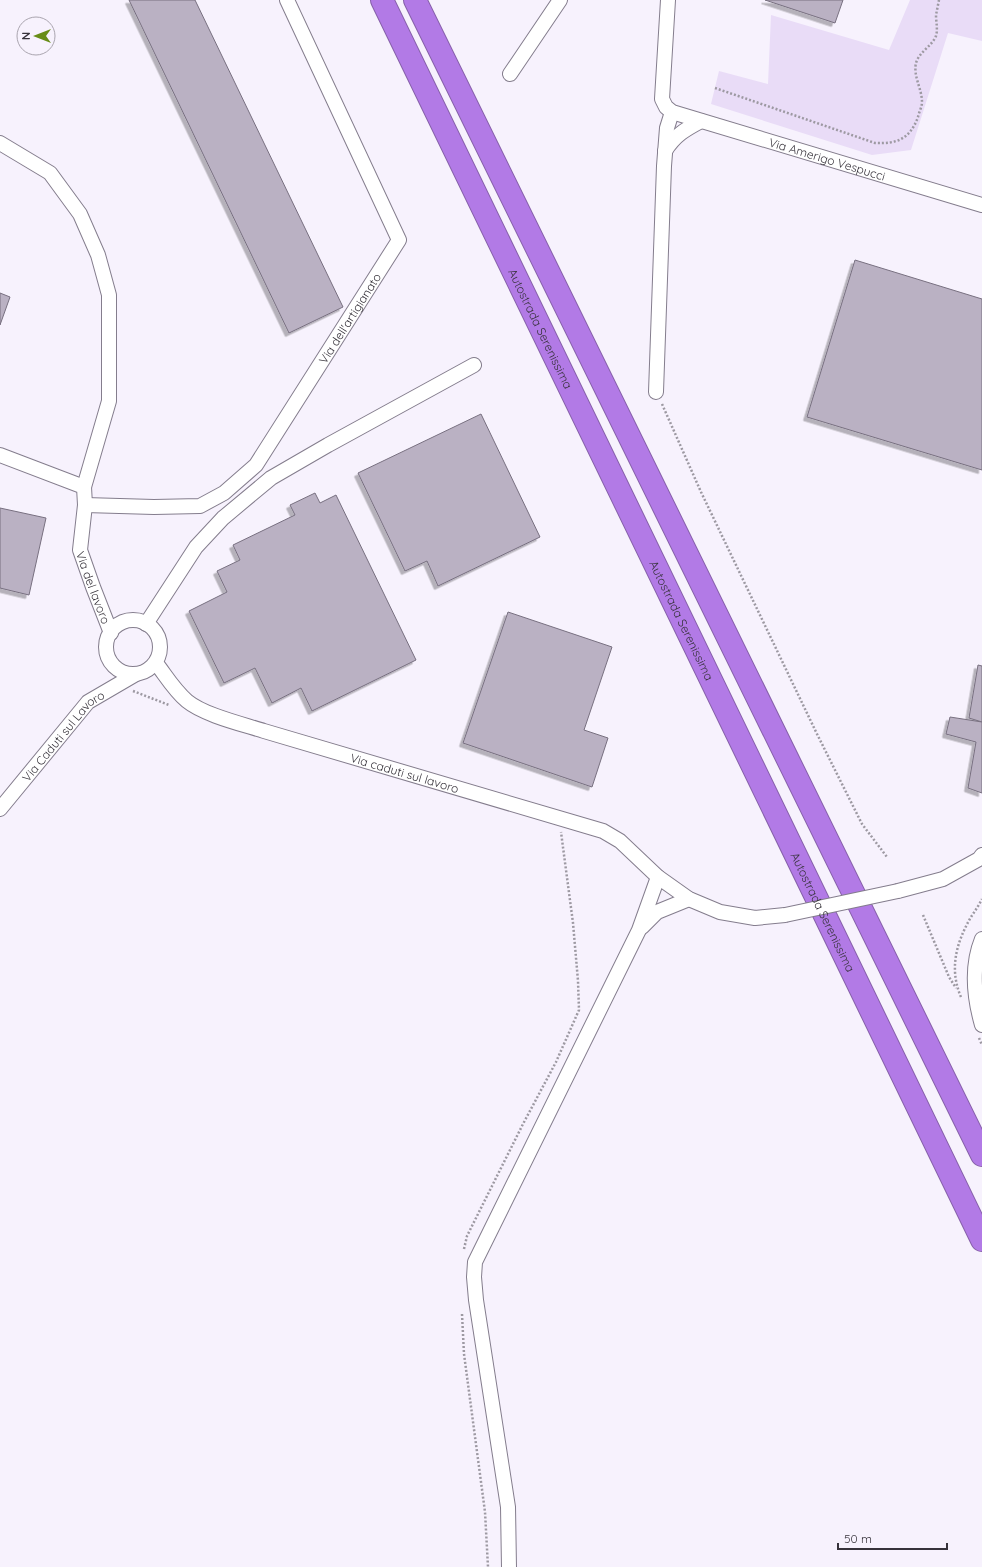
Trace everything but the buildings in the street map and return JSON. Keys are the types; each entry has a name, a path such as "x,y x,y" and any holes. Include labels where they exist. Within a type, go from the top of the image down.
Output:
{"highway":[{"name":"Autostrada Serenissima","path":"382,0 982,1240"},
{"path":"415,0 982,1155"}],"street":[{"name":"Via dell'artigianato","path":"85,505 154,507 200,506 224,493 256,465 399,240 287,0"},
{"path":"510,74 560,0"},
{"path":"656,392 665,151 667,128 672,112 666,107 662,99 668,0"},
{"name":"Via Amerigo Vespucci","path":"672,112 982,205"},
{"path":"665,151 672,140 701,120"},
{"name":"Via del lavoro","path":"0,143 50,173 80,214 98,255 109,295 109,401 84,487 85,505 80,550 111,633"},
{"path":"146,624 196,546 223,518 271,478 474,365"},
{"path":"0,455 84,487"},
{"path":"136,674 127,674 119,670 108,658 106,649 107,641 116,627 123,623 131,620 139,621 153,629 158,637 160,645 160,654 156,663"},
{"name":"Via Caduti sul Lavoro","path":"0,808 88,702 136,674 144,672 156,663"},
{"name":"Via caduti sul lavoro","path":"156,663 178,693 188,702 208,712 264,731 603,831 620,841 658,877 689,899 720,912 755,918 785,915 898,891 943,879 979,859 982,855"},
{"path":"509,1567 508,1507 476,1300 475,1262 639,930 658,877"},
{"path":"639,930 657,912 689,899"},
{"path":"982,939 975,962 976,1003 982,1025"}],"path":[{"path":"715,88 875,143 889,144 901,140 909,134 916,123 920,111 922,103 916,62 935,38 938,28 936,16 940,0"},
{"path":"656,392 744,584 817,734 862,824 887,857"},
{"path":"129,690 174,706"},
{"path":"923,915 949,977 958,990"}],"shaded area":[{"path":"910,0 982,0 982,41 948,33 911,150 872,155 711,104 719,71 768,84 771,15 889,50"}]}
